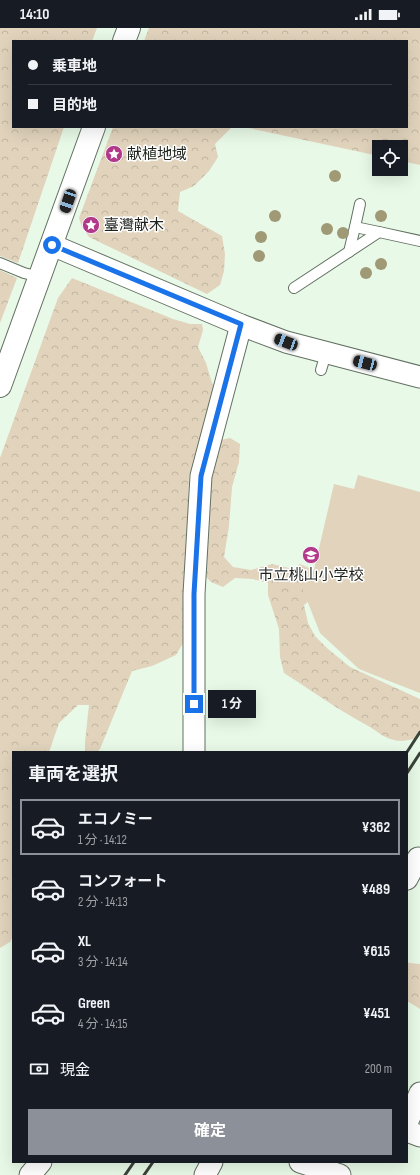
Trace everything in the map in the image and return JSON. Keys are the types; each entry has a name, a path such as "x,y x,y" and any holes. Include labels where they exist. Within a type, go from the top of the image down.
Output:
{"street":[{"path":"124,40 129,28"},
{"path":"0,386 94,128"},
{"path":"52,245 286,342 324,361 420,377"},
{"path":"194,751 194,594 201,476 241,324"},
{"path":"408,876 415,856"},
{"path":"408,1121 420,1093"},
{"path":"408,1131 420,1136"},
{"path":"30,1175 40,1163"},
{"path":"205,1175 211,1163"},
{"path":"303,1163 340,1175"}],"lane":[{"path":"349,252 360,204"},
{"path":"355,227 420,241"},
{"path":"294,288 380,232"},
{"path":"0,263 40,277"}],"green space":[{"path":"0,28 97,28 92,40 12,40 12,128 64,128 18,263 0,256"},
{"path":"149,28 420,28 420,165 408,162 408,140 372,140 372,154 249,128 408,128 408,40 144,40"},
{"path":"113,128 231,128 215,144 218,157 209,171 194,186 180,192 178,211 222,236 225,254 224,271 220,285 207,294 89,237 82,227 79,218"},
{"path":"0,270 17,278 0,323"},
{"path":"72,278 173,319 190,324 202,324 203,330 198,347 206,363 216,396 189,476 188,551 183,588 183,643 176,655 152,666 132,671 98,751 85,751 89,705 78,705 59,723 49,751 12,751 12,938 10,942 0,948 0,458 58,298"},
{"path":"230,438 240,444 239,462 232,487 229,526 224,557 233,567 251,570 272,564 293,569 300,564 316,571 314,597 304,605 308,623 315,636 350,667 420,699 420,733 415,739 399,741 384,736 337,708 284,673 280,657 279,629 268,595 268,583 253,579 235,578 223,587 211,582 204,575 204,493 221,440"},
{"path":"358,475 420,492 420,693 359,669 320,633 303,590 305,572 313,574 334,484 354,489"},
{"path":"408,962 420,964 420,1009 408,1002"}],"railway":[{"path":"408,751 420,732"},
{"path":"408,771 420,753"},
{"path":"125,1175 133,1163"},
{"path":"144,1175 152,1163"}],"place":[{"name":"献植地域","path":"114,154"},
{"name":"臺灣献木","path":"91,225"},
{"name":"市立桃山小学校","path":"311,555"}],"route":[{"path":"52,245 241,324 201,476 194,594 194,704"}]}
